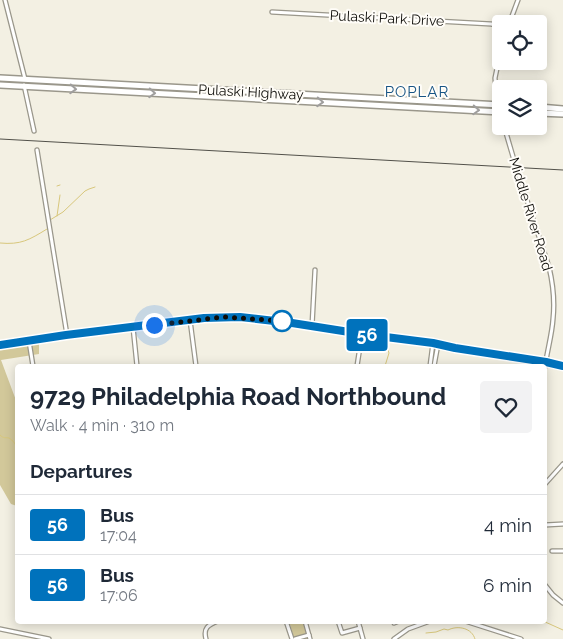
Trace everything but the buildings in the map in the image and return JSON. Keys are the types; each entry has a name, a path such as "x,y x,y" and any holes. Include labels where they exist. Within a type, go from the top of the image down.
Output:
{"highway":[{"name":"Pulaski Highway","path":"0,78 492,105"},
{"name":"Pulaski Highway","path":"0,85 492,112"},
{"path":"547,108 563,109"},
{"path":"547,114 563,114"}],"main road":[{"path":"0,345 190,320 240,317 436,344 545,364"},
{"path":"547,364 563,366"}],"street":[{"path":"5,0 25,79 24,86 34,131"},
{"path":"512,15 518,0"},
{"name":"Pulaski Park Drive","path":"272,12 492,24"},
{"name":"Middle River Road","path":"507,135 549,267 552,282 554,298 553,321 545,364"},
{"path":"37,150 66,335"},
{"path":"312,326 315,270"},
{"path":"190,320 196,364"},
{"path":"133,327 137,364"},
{"path":"357,364 362,334"},
{"path":"29,340 33,364"},
{"path":"431,364 436,344"},
{"path":"434,364 436,344"},
{"path":"547,482 563,464"},
{"path":"547,525 563,524"},
{"path":"552,551 563,551"},
{"path":"547,588 563,602"},
{"path":"206,639 204,634 209,624"},
{"path":"287,624 293,639 310,637 306,624"},
{"path":"339,624 342,633 360,628"},
{"path":"359,624 363,639"},
{"path":"394,639 403,632 422,624"},
{"path":"474,624 521,639"},
{"path":"0,629 49,639"}],"shaded area":[{"path":"39,342 39,354 1,360 15,398 15,505 11,504 0,485 0,348"},
{"path":"290,624 304,624 308,639 294,639"}],"waterway":[{"path":"50,220 63,212 85,191 95,187"},
{"path":"57,216 60,195"},
{"path":"0,243 25,241 47,229"},
{"path":"386,342 389,353 386,364"},
{"path":"0,435 9,438 15,444"},
{"path":"547,623 563,630"},
{"path":"426,633 444,629 464,628 471,632 475,639"}],"railway":[{"path":"0,139 563,170"}],"bus line":[{"name":"56","path":"0,345 204,318 240,317 433,343 563,366"}],"district":[{"name":"POPLAR","path":"417,92"}],"route":[{"path":"154,325 224,317 282,321"}]}
